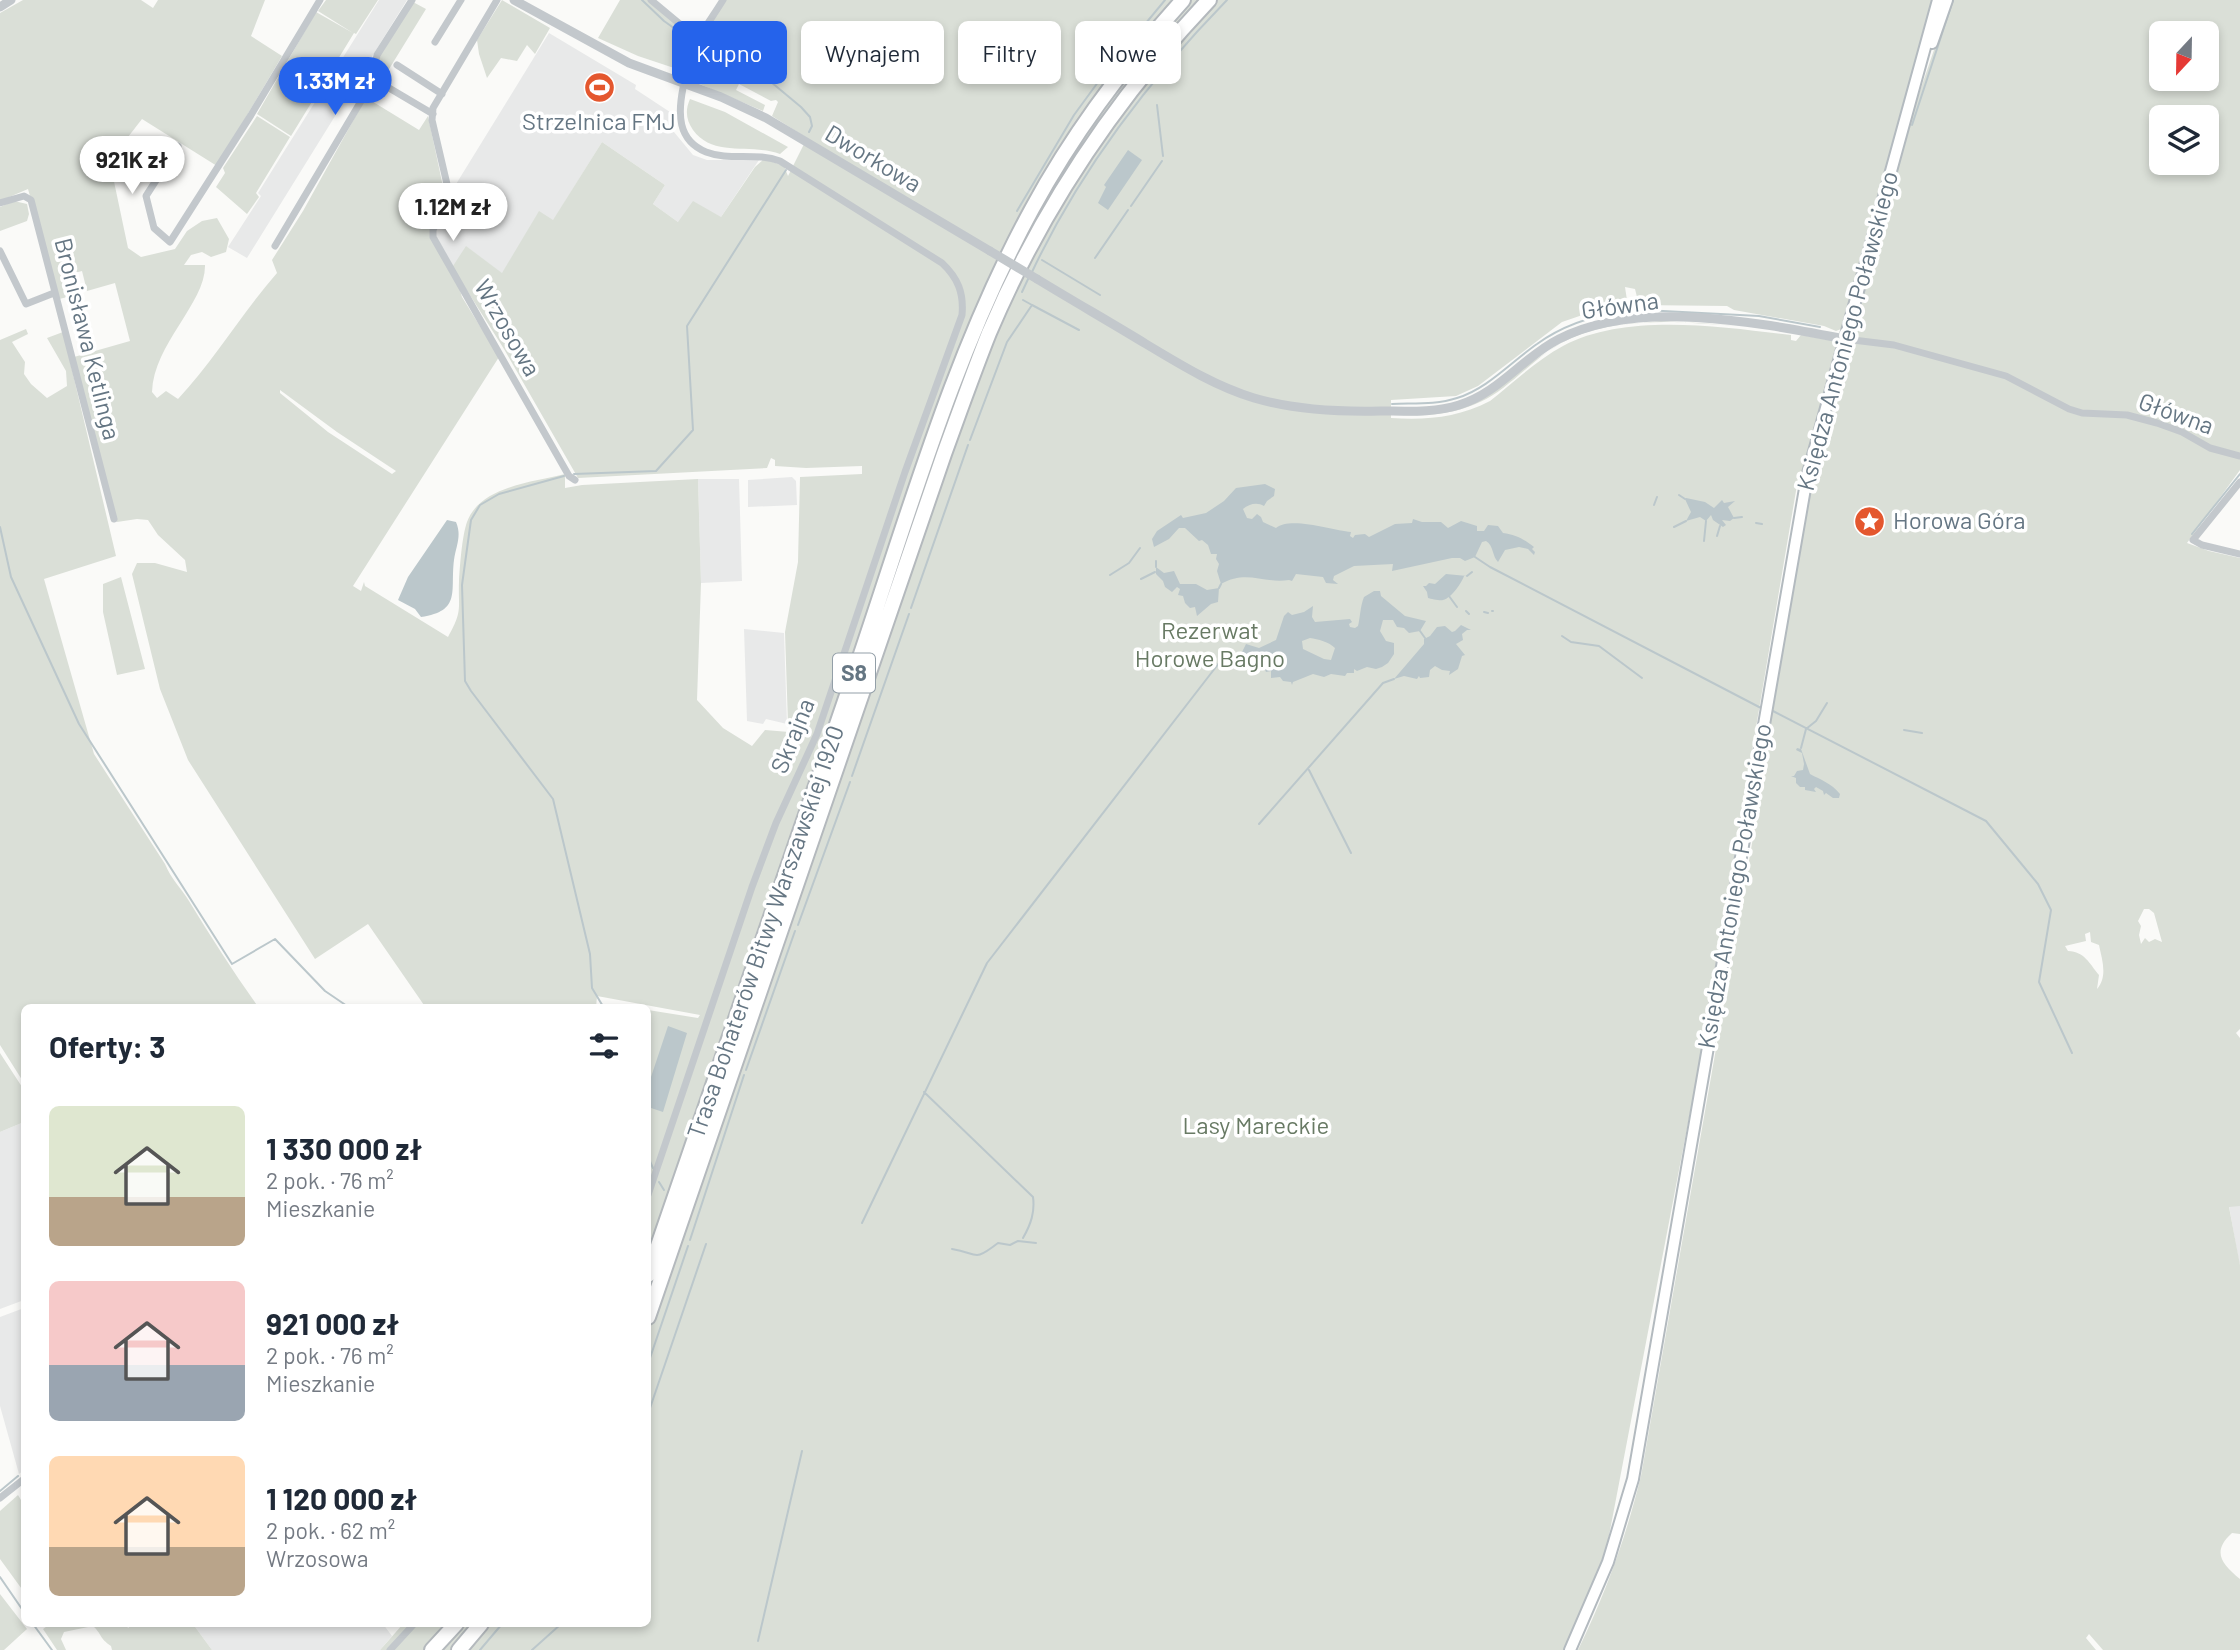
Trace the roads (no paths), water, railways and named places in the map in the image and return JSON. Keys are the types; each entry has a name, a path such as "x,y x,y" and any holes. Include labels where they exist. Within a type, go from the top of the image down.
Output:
{"highway":[{"name":"Trasa Bohaterów Bitwy Warszawskiej 1920","path":"651,1266 969,345 1033,207 1066,152 1106,92 1183,0"},
{"name":"Trasa Bohaterów Bitwy Warszawskiej 1920","path":"651,1308 969,385 990,332 1019,271 1080,162 1144,73 1209,0"},
{"path":"432,1650 453,1627"},
{"path":"459,1650 478,1627"}],"main road":[{"name":"Księdza Antoniego Poławskiego","path":"1570,1650 1608,1562 1633,1479 1807,477 1938,0"},
{"name":"Księdza Antoniego Poławskiego","path":"1905,122 1947,0"}],"street":[{"path":"0,7 11,0"},
{"path":"178,146 146,196 154,228 170,242 245,126 320,0"},
{"path":"275,246 367,91 373,78 377,55 412,0"},
{"path":"435,42 461,0"},
{"path":"433,114 433,108 498,0"},
{"name":"Dworkowa","path":"514,0 619,58 672,78"},
{"path":"652,0 675,21"},
{"path":"710,21 723,0"},
{"path":"397,65 442,94"},
{"name":"Dworkowa","path":"684,84 679,106 680,121 685,134 696,146 713,154 769,157 780,161 942,263 956,278 960,288"},
{"name":"Dworkowa","path":"687,84 766,118 1037,279"},
{"path":"384,85 433,114"},
{"name":"Wrzosowa","path":"433,114 450,197 433,230 433,237 569,476 575,480"},
{"name":"Bronisława Ketlinga","path":"0,203 24,196 31,200 114,519"},
{"path":"0,251 26,304 54,293"},
{"name":"Główna","path":"1037,279 1219,385 1266,401 1320,410 1425,411 1461,405 1477,399 1497,386 1552,342 1589,326 1666,317 1728,320 1894,345 1983,369 2023,383 2069,409 2082,413 2127,415 2157,423 2182,432 2210,448 2240,456"},
{"name":"Skrajna","path":"651,1186 772,834 817,734 905,472 962,314 960,288"},
{"path":"2240,482 2193,540 2202,545 2240,554"},
{"path":"0,1498 21,1481"},
{"path":"390,1650 412,1627"}],"waterway":[{"path":"642,0 672,27"},
{"path":"1148,21 1165,0"},
{"path":"1032,272 1072,198 1118,128 1170,62 1227,0"},
{"path":"1912,125 1953,0"},
{"path":"773,84 810,117 812,126 809,132"},
{"path":"1017,211 1074,115 1097,84"},
{"path":"1157,105 1163,156"},
{"path":"1131,206 1162,161"},
{"path":"574,474 656,471 693,430 687,326 786,170"},
{"path":"1095,258 1128,210"},
{"path":"1042,260 1100,295"},
{"path":"1022,292 1029,277"},
{"path":"970,440 1007,342 1032,305 1023,300"},
{"path":"1032,305 1079,330"},
{"path":"1644,310 1759,316 1820,327"},
{"path":"1392,404 1441,402 1468,394 1489,382 1537,344 1557,332 1589,319 1623,311"},
{"path":"911,608 968,445"},
{"path":"2192,534 2240,474"},
{"path":"564,476 499,494 480,505 471,520 462,585 465,681 553,799 590,954 592,988 602,1004"},
{"path":"1679,495 1685,499"},
{"path":"1654,505 1657,497"},
{"path":"1734,518 1742,517"},
{"path":"1674,527 1686,521"},
{"path":"1704,541 1706,521"},
{"path":"1756,523 1762,524"},
{"path":"1717,536 1720,526"},
{"path":"0,527 11,577 79,724 232,964 275,939 325,991 344,1004"},
{"path":"1110,575 1129,563 1140,548"},
{"path":"1475,557 1761,708"},
{"path":"1156,561 1156,567"},
{"path":"1141,579 1155,572"},
{"path":"1467,576 1472,572"},
{"path":"1219,588 1221,584"},
{"path":"1449,596 1457,607"},
{"path":"1466,611 1469,614"},
{"path":"1484,612 1488,613"},
{"path":"852,776 909,614"},
{"path":"1420,631 1425,638"},
{"path":"1562,636 1571,642 1599,646 1642,678"},
{"path":"862,1223 987,963 1219,663 1230,662 1240,656"},
{"path":"1259,824 1383,683 1394,679"},
{"path":"1801,748 1806,729 1816,721 1827,703"},
{"path":"1773,711 1986,821 2038,884 2051,910 2039,982 2072,1053"},
{"path":"1904,730 1922,733"},
{"path":"1309,770 1351,853"},
{"path":"798,925 850,782"},
{"path":"746,1070 795,931"},
{"path":"690,1240 744,1075"},
{"path":"924,1092 1033,1197 1032,1218 1023,1238"},
{"path":"651,1164 653,1168"},
{"path":"659,1182 664,1190"},
{"path":"952,1249 979,1255 998,1243 1036,1243"},
{"path":"651,1405 706,1244"},
{"path":"651,1355 688,1246"},
{"path":"758,1641 802,1451"},
{"path":"0,1491 18,1476"},
{"path":"0,1577 21,1608"},
{"path":"35,1627 52,1650"},
{"path":"480,1650 499,1627"},
{"path":"532,1650 558,1627"}],"place":[{"name":"Strzelnica FMJ","path":"599,88"},
{"name":"Horowa Góra","path":"1870,521"}],"park label":[{"name":"Rezerwat Horowe Bagno","path":"1210,645"},
{"name":"Lasy Mareckie","path":"1256,1126"}]}
